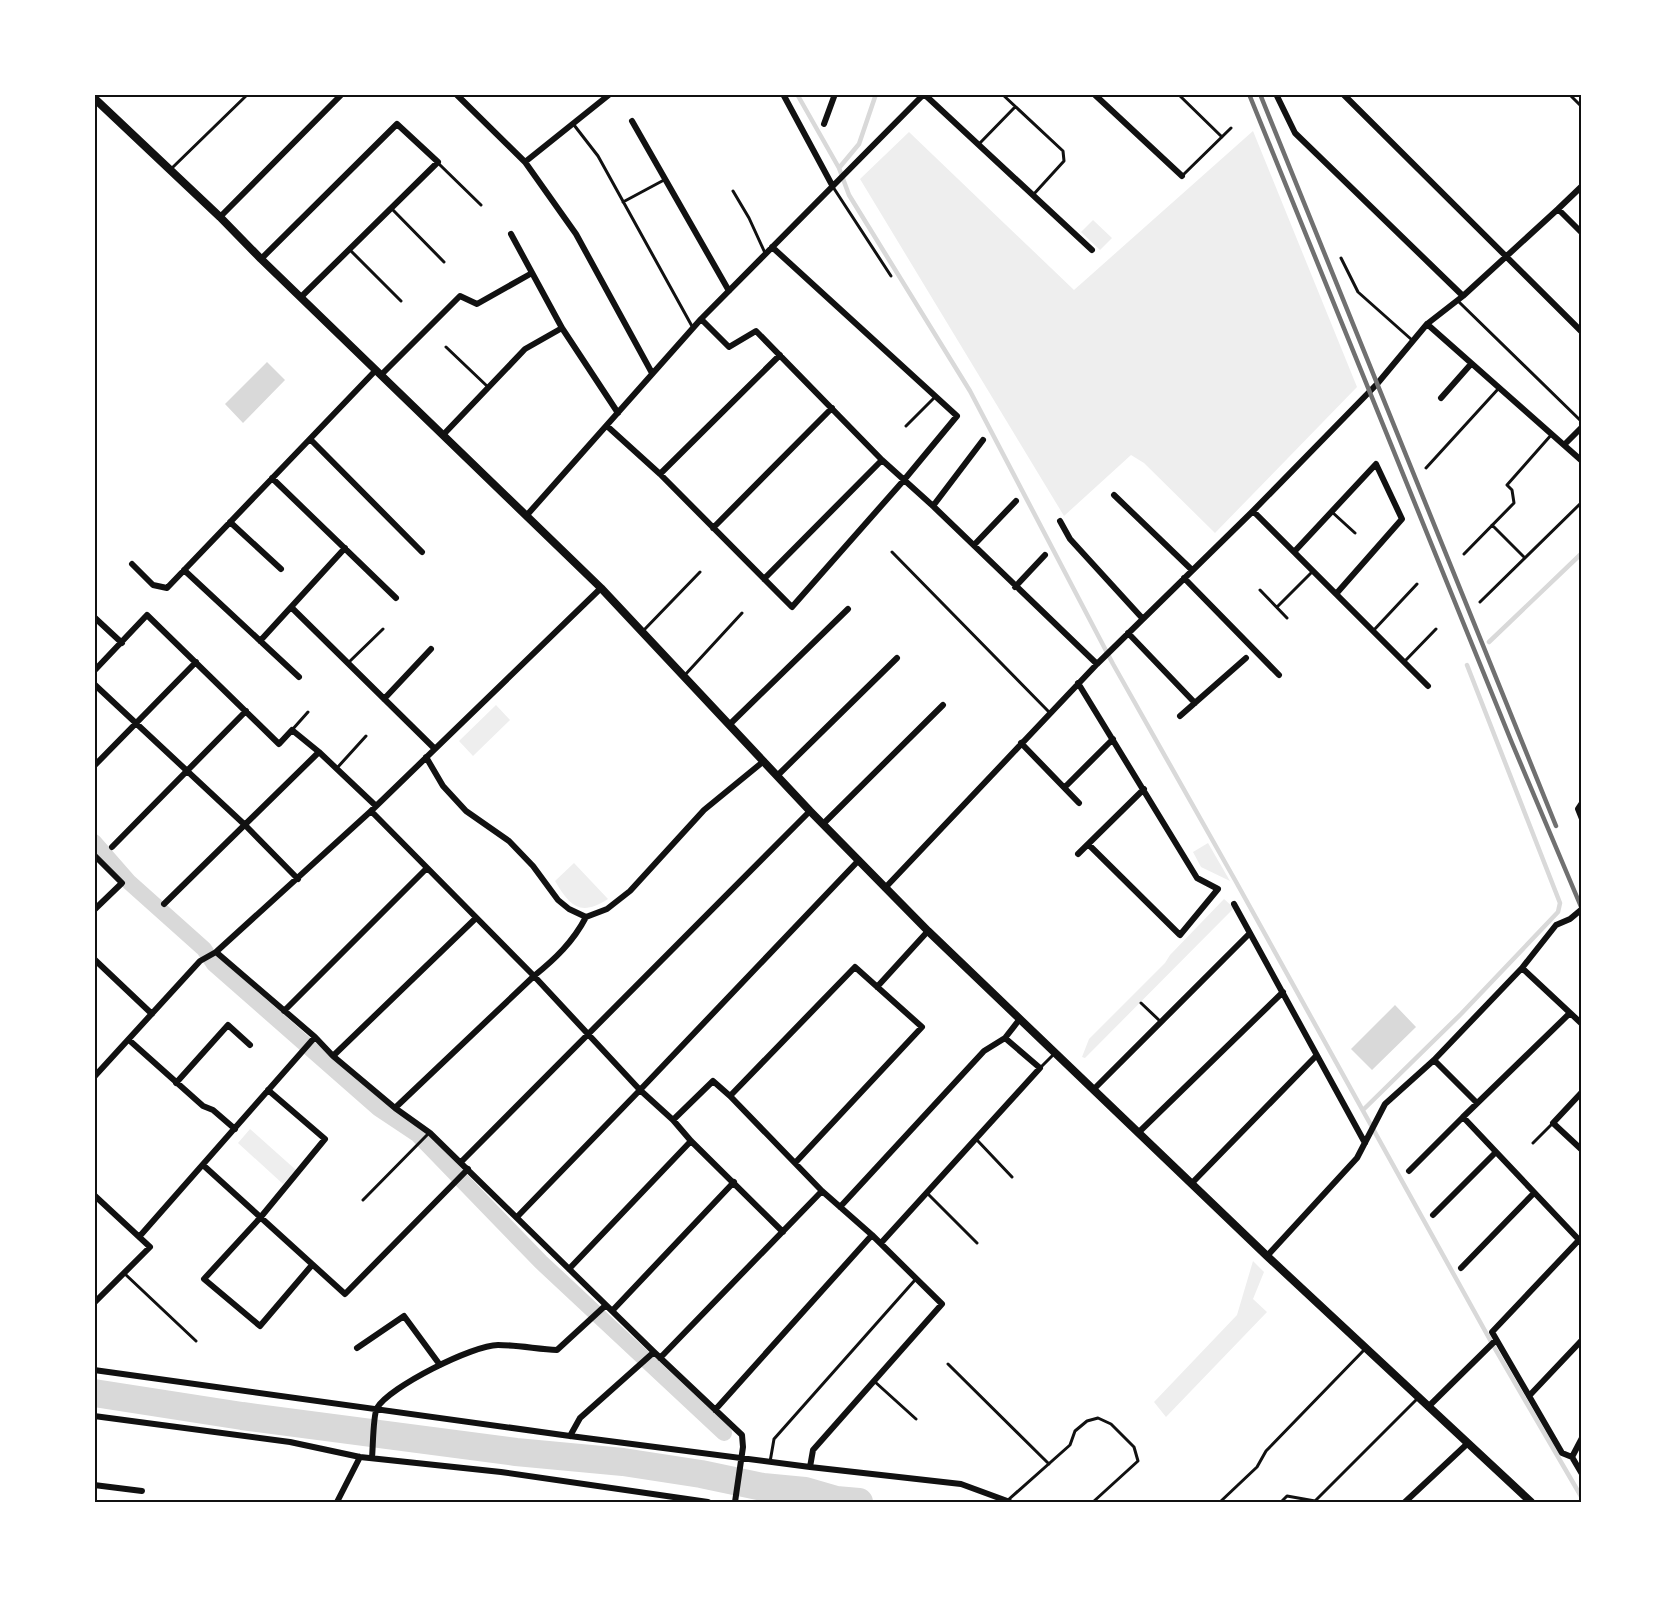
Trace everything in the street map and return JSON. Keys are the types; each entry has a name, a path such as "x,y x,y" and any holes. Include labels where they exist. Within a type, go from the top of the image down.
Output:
{"street":[{"path":"220,217 342,94"},
{"path":"456,94 525,162 576,234 652,373"},
{"path":"525,162 610,94"},
{"path":"783,94 832,185"},
{"path":"824,124 835,94"},
{"path":"527,515 701,319 924,94 1092,250"},
{"path":"1276,94 1295,133 1460,298"},
{"path":"1343,94 1581,332"},
{"path":"1095,95 1182,176"},
{"path":"94,98 220,217 601,588 810,811 1019,1020 1531,1503"},
{"path":"632,121 729,291"},
{"path":"261,259 397,124 438,162 301,297"},
{"path":"885,888 1098,662 1253,511 1377,384 1427,324 1460,298 1558,210 1581,186"},
{"path":"1558,210 1581,233"},
{"path":"511,234 562,328 618,412"},
{"path":"607,426 660,474 792,607 957,416 772,247"},
{"path":"132,564 153,585 167,588 310,439 460,296 477,304 532,273"},
{"path":"701,319 729,347 756,331 882,460 974,545 1015,587 1098,662"},
{"path":"1427,324 1581,462"},
{"path":"443,435 525,349 562,328"},
{"path":"660,474 780,355"},
{"path":"1441,398 1471,364"},
{"path":"712,528 832,408"},
{"path":"1564,445 1581,427"},
{"path":"310,439 422,552"},
{"path":"933,506 983,440"},
{"path":"764,579 882,460"},
{"path":"1294,552 1376,464 1402,519 1336,594"},
{"path":"272,478 396,598"},
{"path":"1114,495 1192,570"},
{"path":"974,545 1016,501"},
{"path":"1253,511 1428,686"},
{"path":"1060,521 1070,538 1143,619"},
{"path":"230,522 281,569"},
{"path":"260,641 345,548"},
{"path":"1015,587 1045,555"},
{"path":"184,570 299,677"},
{"path":"1184,578 1279,675"},
{"path":"96,1073 200,961 216,952 298,879 601,588"},
{"path":"291,607 435,749"},
{"path":"729,725 848,609"},
{"path":"94,671 147,615 279,744 291,730 319,752 376,806"},
{"path":"94,618 122,643"},
{"path":"1128,633 1195,703"},
{"path":"384,699 430,650"},
{"path":"778,776 897,658"},
{"path":"1180,716 1245,658"},
{"path":"94,766 196,662"},
{"path":"1078,683 1197,878 1218,889 1180,935 1088,844"},
{"path":"94,684 245,825 298,879"},
{"path":"824,824 943,705"},
{"path":"112,847 246,711"},
{"path":"1065,787 1113,739"},
{"path":"1021,743 1079,803"},
{"path":"164,904 319,752"},
{"path":"426,757 443,786 466,811 508,841 533,866 558,900 569,909 586,917"},
{"path":"395,1108 534,976 556,958 576,935 586,917 607,909 630,891 704,810 764,762"},
{"path":"1078,854 1143,789"},
{"path":"1581,803 1578,809 1581,819"},
{"path":"371,811 534,976 640,1090 673,1120 691,1141 783,1232"},
{"path":"461,1162 589,1036 810,811"},
{"path":"94,855 122,883 94,910"},
{"path":"517,1217 859,860"},
{"path":"284,1011 428,868"},
{"path":"1234,904 1365,1143"},
{"path":"1267,1256 1357,1158 1385,1104 1434,1060 1522,968 1556,925 1570,919 1581,909"},
{"path":"333,1056 476,918"},
{"path":"877,987 928,931"},
{"path":"1093,1090 1251,933"},
{"path":"216,952 315,1037 333,1056 461,1162 465,1171 517,1217 652,1353 742,1435 742,1460 735,1502"},
{"path":"94,959 152,1014"},
{"path":"730,1096 855,967 922,1028 795,1162"},
{"path":"1522,968 1581,1024"},
{"path":"1138,1133 1283,992"},
{"path":"1409,1171 1570,1013"},
{"path":"840,1207 984,1051 1005,1038 1019,1020"},
{"path":"176,1083 228,1025 250,1045"},
{"path":"140,1237 315,1037"},
{"path":"881,1243 1040,1068 1005,1038"},
{"path":"129,1040 203,1106 213,1110 235,1129"},
{"path":"1192,1183 1316,1056"},
{"path":"1434,1060 1478,1103"},
{"path":"673,1120 713,1081 822,1191 881,1243 942,1304 813,1450 810,1467"},
{"path":"268,1090 325,1139 260,1218 204,1279 260,1326 312,1265"},
{"path":"1581,1092 1553,1123 1581,1150"},
{"path":"1463,1117 1580,1242 1492,1332 1562,1454 1572,1457 1581,1473"},
{"path":"569,1269 691,1141"},
{"path":"1433,1215 1496,1152"},
{"path":"203,1165 345,1294 465,1171"},
{"path":"612,1311 734,1182"},
{"path":"660,1358 822,1191"},
{"path":"1461,1268 1534,1193"},
{"path":"94,1195 150,1247 94,1303"},
{"path":"715,1410 872,1235"},
{"path":"94,1289 101,1295"},
{"path":"373,1455 376,1412 394,1391 470,1351 496,1345 557,1350 606,1305"},
{"path":"357,1348 404,1316 440,1365"},
{"path":"1428,1407 1496,1340"},
{"path":"1529,1396 1581,1340"},
{"path":"570,1436 580,1418 652,1353"},
{"path":"94,1370 376,1412 742,1460 961,1484 1008,1502"},
{"path":"94,1416 290,1442 360,1457 373,1455 708,1503"},
{"path":"1572,1457 1581,1437"},
{"path":"1405,1503 1467,1444"},
{"path":"337,1503 360,1457"},
{"path":"94,1485 142,1491"}],"lane":[{"path":"170,169 248,94"},
{"path":"1002,94 1063,151 1064,161 1033,195"},
{"path":"1178,94 1222,137"},
{"path":"1569,94 1581,107"},
{"path":"978,145 1015,107"},
{"path":"573,124 598,156 693,328"},
{"path":"1182,176 1231,128"},
{"path":"438,162 481,206"},
{"path":"623,202 666,179"},
{"path":"832,185 891,276"},
{"path":"733,191 749,218 765,254"},
{"path":"391,208 444,262"},
{"path":"349,249 401,301"},
{"path":"1341,258 1358,292 1413,340"},
{"path":"1460,298 1581,422"},
{"path":"446,346 488,388"},
{"path":"1426,468 1499,388"},
{"path":"906,426 935,397"},
{"path":"1464,554 1514,503 1512,490 1507,485 1552,434"},
{"path":"1480,602 1581,502"},
{"path":"1332,512 1356,533"},
{"path":"1492,525 1525,558"},
{"path":"892,552 1050,713"},
{"path":"1277,607 1313,571"},
{"path":"642,632 700,572"},
{"path":"1373,631 1417,584"},
{"path":"1260,590 1287,618"},
{"path":"684,676 742,613"},
{"path":"348,663 383,629"},
{"path":"1404,662 1436,629"},
{"path":"291,730 308,712"},
{"path":"336,769 366,736"},
{"path":"1141,1003 1161,1022"},
{"path":"1040,1068 1054,1053"},
{"path":"1533,1143 1553,1123"},
{"path":"363,1200 428,1135"},
{"path":"976,1139 1012,1177"},
{"path":"926,1193 977,1243"},
{"path":"123,1273 196,1341"},
{"path":"770,1462 774,1439 916,1278"},
{"path":"1220,1503 1257,1467 1266,1451 1366,1348"},
{"path":"948,1364 1049,1464"},
{"path":"874,1381 915,1419"},
{"path":"1281,1503 1287,1496 1316,1502 1418,1398"},
{"path":"1008,1502 1070,1445 1075,1431 1087,1420 1098,1418 1111,1424 1134,1447 1138,1461 1093,1503"}],"shaded area":[{"path":"1253,131 1357,387 1215,533 1144,463 1131,455 1064,516 860,179 909,132 1074,290"},
{"path":"1093,220 1112,238 1100,250 1081,232"},
{"path":"267,362 285,380 243,423 225,404"},
{"path":"496,705 510,720 473,756 459,741"},
{"path":"1208,843 1230,881 1201,867 1193,852"},
{"path":"574,863 608,899 583,908 566,897 555,881"},
{"path":"1224,899 1234,908 1085,1058 1082,1057 1089,1039 1165,963"},
{"path":"1395,1005 1416,1027 1372,1070 1351,1049"},
{"path":"250,1129 296,1170 283,1184 238,1143"},
{"path":"1253,1261 1264,1272 1253,1299 1267,1312 1166,1417 1154,1402 1237,1315"}],"waterway":[{"path":"797,94 839,168 849,195 970,391 1113,664 1494,1347 1582,1498"},
{"path":"839,168 859,144 876,94"},
{"path":"1489,642 1582,553"},
{"path":"1363,1110 1461,1014 1558,912 1560,903 1467,665"},
{"path":"94,842 129,882 204,949 214,964 378,1108 417,1134 541,1262 724,1433"},
{"path":"94,1393 242,1416 516,1452 623,1462 701,1474 763,1487 805,1491 836,1500 859,1502"}],"railway":[{"path":"1249,94 1512,743 1582,909"},
{"path":"1260,94 1556,826"}]}
